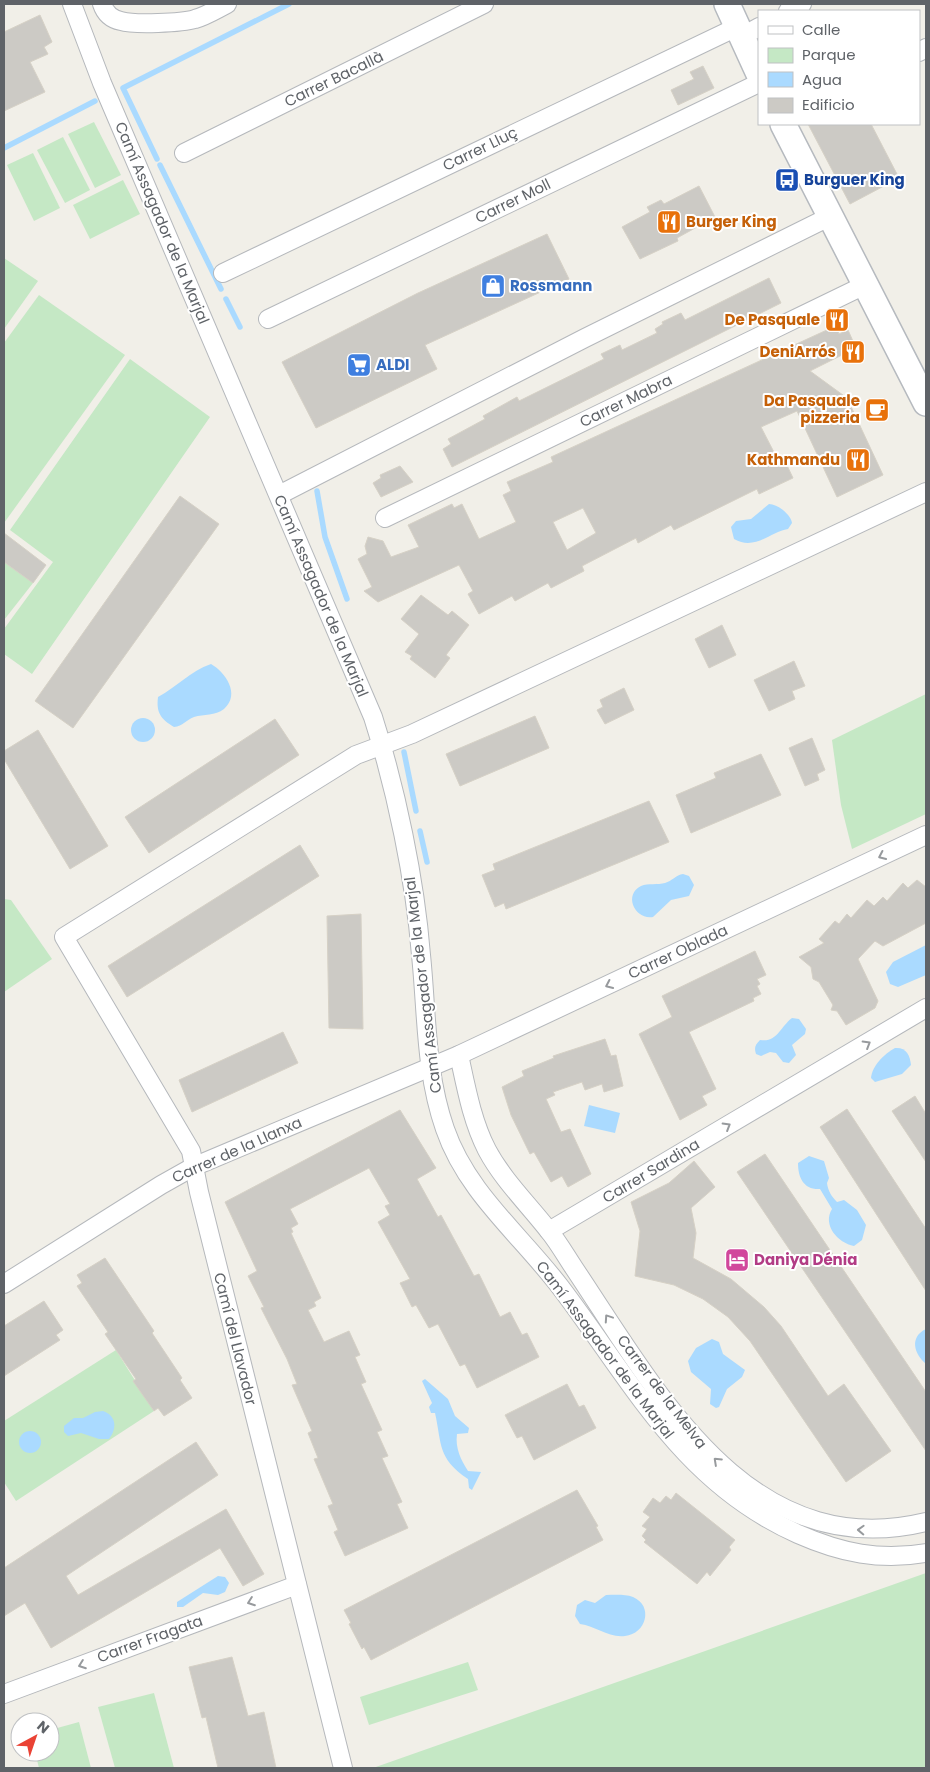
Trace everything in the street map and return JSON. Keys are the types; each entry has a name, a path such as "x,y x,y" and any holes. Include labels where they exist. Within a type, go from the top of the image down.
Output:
{"main road":[{"path":"727,4 746,30 758,71"},
{"path":"784,125 867,284 926,403"}],"street":[{"name":"Camí Assagador de la Marjal","path":"72,4 109,100 373,718 401,827 418,926 430,1067 446,1131 470,1179 560,1286 673,1440 724,1490 772,1523 812,1541 880,1558 926,1553"},
{"path":"102,4 105,12 111,17 130,22 194,20 227,4"},
{"name":"Carrer Bacallà","path":"184,153 484,4"},
{"path":"790,10 802,4"},
{"name":"Carrer Lluç","path":"223,273 746,30"},
{"name":"Carrer Moll","path":"268,319 758,83"},
{"path":"279,495 831,216"},
{"name":"Carrer Mabra","path":"385,518 867,284"},
{"path":"381,746 412,734 926,492"},
{"name":"Camí del Llavador","path":"343,1768 193,1167 191,1151 64,937 356,755 381,746"},
{"name":"Carrer Oblada","path":"430,1067 926,835"},
{"name":"Carrer Sardina","path":"549,1231 926,1008"},
{"path":"459,1055 467,1092 486,1148 522,1200 549,1231"},
{"name":"Carrer de la Llanxa","path":"4,1284 161,1185 193,1167 430,1067"},
{"name":"Carrer de la Melva","path":"549,1231 657,1391 707,1452 725,1469 784,1508 853,1530 898,1529 926,1522"},
{"name":"Carrer Fragata","path":"4,1694 297,1585"}],"green space":[{"path":"94,122 121,175 95,188 68,134"},
{"path":"63,137 90,190 65,203 37,150"},
{"path":"33,153 60,208 34,221 7,165"},
{"path":"123,180 140,214 90,239 73,205"},
{"path":"4,258 38,281 4,329"},
{"path":"39,295 125,355 4,523 4,343"},
{"path":"130,359 210,417 32,674 4,654 4,629 53,562 10,530"},
{"path":"4,562 33,583 4,620"},
{"path":"926,694 926,814 852,849 841,805 832,740"},
{"path":"4,899 11,900 52,959 4,992"},
{"path":"116,1350 154,1411 16,1501 4,1482 4,1421"},
{"path":"926,1573 926,1768 373,1768 892,1585"},
{"path":"468,1662 478,1690 369,1725 360,1697"},
{"path":"154,1693 174,1768 115,1768 98,1707"},
{"path":"79,1722 91,1768 39,1768 38,1762 60,1762 60,1727"}],"water":[{"path":"769,504 773,504 787,513 792,523 788,529 756,542 749,543 734,539 731,527 736,521 751,519"},
{"path":"211,664 221,672 229,684 231,697 229,703 221,711 194,717 174,727 160,715 158,697 203,667"},
{"path":"143,718 152,721 155,730 152,739 143,742 134,739 131,730 134,721"},
{"path":"683,874 689,876 694,885 689,896 671,900 653,917 641,915 637,911 632,901 636,890 644,885 665,883"},
{"path":"926,945 926,975 898,987 890,984 886,972 893,962"},
{"path":"792,1018 799,1019 806,1029 805,1034 792,1045 796,1055 789,1063 783,1062 776,1053 770,1052 761,1056 756,1054 755,1047 760,1040 774,1037"},
{"path":"895,1048 907,1052 911,1065 902,1074 875,1082 871,1078 876,1065"},
{"path":"589,1105 620,1113 615,1133 584,1126"},
{"path":"809,1156 824,1161 829,1178 827,1183 832,1196 837,1202 844,1200 857,1210 866,1225 862,1240 854,1246 842,1241 833,1232 829,1221 832,1209 820,1189 814,1189 806,1185 799,1174 798,1163"},
{"path":"926,1329 926,1364 916,1351 915,1341 917,1336"},
{"path":"712,1339 719,1342 723,1354 745,1370 742,1377 727,1389 719,1407 716,1408 710,1404 711,1389 691,1372 688,1361 696,1348"},
{"path":"425,1379 448,1399 455,1416 469,1428 468,1433 457,1434 457,1444 459,1454 468,1471 481,1472 472,1490 469,1488 468,1479 451,1464 443,1450 435,1413 431,1413 429,1407 432,1403 422,1381"},
{"path":"103,1411 111,1416 114,1423 112,1435 109,1439 99,1439 81,1433 68,1436 64,1432 64,1426 74,1418 83,1418 95,1412"},
{"path":"30,1431 38,1434 41,1442 38,1450 30,1453 22,1450 19,1442 22,1434"},
{"path":"218,1576 225,1577 229,1583 225,1592 218,1595 203,1593 183,1607 177,1607 177,1602"},
{"path":"606,1595 627,1595 640,1601 644,1607 645,1619 638,1630 632,1634 619,1636 580,1624 575,1616 577,1605 585,1600 595,1603"}],"building":[{"path":"40,15 52,42 44,47 48,54 30,62 45,92 4,111 4,32"},
{"path":"703,66 714,88 678,105 671,90 694,79 690,72"},
{"path":"809,125 872,125 899,178 850,204"},
{"name":"Burger King","path":"699,186 715,217 677,238 678,241 640,259 622,227 650,212 647,207 661,200 664,204"},
{"path":"547,234 569,279 425,345 437,369 316,428 282,362 418,293"},
{"path":"769,278 781,303 452,467 443,449 451,444 448,439 485,419 483,416 517,397 519,401 604,359 601,354 620,345 622,350 657,333 655,329 663,324 662,322 681,313 685,320"},
{"path":"829,329 831,331 837,329 839,334 848,330 856,348 810,371 847,398 883,475 837,497 797,411 761,427 778,460 783,457 793,478 759,494 757,489 674,530 671,525 638,543 636,538 582,566 584,571 551,588 548,583 515,601 512,596 479,614 468,594 473,591 459,565 378,602 364,591 372,587 358,559 367,554 365,546 368,537 383,541 391,557 419,547 408,525 452,504 454,508 462,504 479,539 516,522 503,495 511,491 507,482 553,462 551,457","holes":["583,508 596,533 567,550 553,522"]},
{"path":"400,466 413,482 381,497 373,483 381,478 380,475"},
{"path":"180,496 219,524 73,728 35,701"},
{"path":"4,533 46,565 33,583 4,562"},
{"path":"421,595 448,615 452,611 469,625 446,655 450,658 435,678 410,659 412,656 405,652 419,634 401,619"},
{"path":"722,625 736,655 709,668 695,639"},
{"path":"794,661 805,686 792,691 795,699 769,711 754,680"},
{"path":"624,688 634,710 605,724 597,710 603,707 600,700"},
{"path":"535,716 549,748 460,786 446,754"},
{"path":"275,719 299,755 149,853 125,817"},
{"path":"38,730 108,846 70,869 4,759 4,751"},
{"path":"812,738 825,770 817,774 819,780 805,786 789,748"},
{"path":"761,754 781,795 691,833 676,795 716,778 714,773"},
{"path":"649,801 669,842 506,909 504,903 495,907 482,875 495,870 493,864"},
{"path":"300,845 319,876 127,997 108,966"},
{"path":"917,880 926,887 926,923 883,946 875,941 858,959 878,1001 875,1008 846,1025 837,1011 831,1010 833,1005 819,982 813,979 811,967 799,957 824,943 819,939 835,921 839,924 847,914 851,918 867,900 874,906 883,897 887,901 903,883 908,888"},
{"path":"361,914 363,1029 329,1028 327,916"},
{"path":"755,951 766,975 757,979 760,984 757,986 761,994 753,998 754,1001 689,1032 716,1089 702,1096 707,1105 680,1120 639,1034 672,1017 662,996"},
{"path":"283,1032 298,1063 192,1112 179,1080"},
{"path":"605,1039 611,1056 616,1055 623,1086 604,1092 602,1084 585,1090 582,1082 553,1092 555,1095 546,1099 561,1132 570,1129 591,1174 568,1187 562,1176 551,1182 534,1152 530,1154 511,1115 502,1087 524,1076 522,1071 554,1058 553,1056"},
{"path":"915,1096 926,1114 926,1162 892,1111"},
{"path":"847,1109 926,1229 926,1291 820,1127"},
{"path":"400,1110 436,1168 417,1179 438,1217 441,1215 474,1276 479,1274 500,1317 510,1312 522,1335 527,1333 539,1357 477,1388 465,1364 460,1366 438,1324 429,1328 416,1305 412,1307 400,1283 410,1279 378,1222 390,1215 385,1206 390,1204 369,1168 290,1209 298,1224 291,1228 293,1232 291,1233 321,1298 314,1302 316,1306 308,1310 324,1342 349,1331 360,1355 355,1357 366,1382 361,1384 382,1430 377,1432 388,1456 382,1458 402,1502 397,1504 408,1528 345,1556 334,1532 338,1530 328,1506 333,1504 314,1459 318,1458 308,1433 312,1431 292,1385 297,1384 287,1359 261,1308 264,1307 248,1276 257,1271 225,1202"},
{"path":"765,1154 926,1392 926,1451 737,1172"},
{"path":"694,1161 715,1187 691,1208 696,1233 693,1258 731,1279 764,1307 781,1326 828,1396 844,1384 891,1451 846,1482 750,1341 728,1317 703,1299 674,1285 635,1276 640,1231 631,1202 669,1183"},
{"path":"105,1258 154,1331 152,1333 182,1378 180,1380 192,1398 164,1416 158,1408 154,1411 133,1381 136,1379 105,1334 108,1332 77,1286 82,1283 77,1275"},
{"path":"44,1301 63,1330 56,1335 60,1340 4,1376 4,1326"},
{"path":"567,1384 579,1407 584,1405 596,1428 534,1460 522,1436 517,1438 505,1415"},
{"path":"196,1442 218,1475 66,1576 78,1595 226,1509 264,1574 243,1586 220,1548 51,1648 25,1603 4,1616 4,1568"},
{"path":"577,1490 598,1526 596,1527 603,1540 371,1660 364,1647 362,1649 344,1610"},
{"path":"676,1493 735,1540 729,1547 731,1550 710,1576 707,1572 697,1584 644,1542 646,1540 642,1536 647,1529 642,1526 650,1517 643,1512 653,1498 660,1503 666,1496 671,1500"},
{"path":"232,1657 248,1716 264,1712 276,1768 218,1768 206,1717 202,1718 189,1667"}],"waterway":[{"path":"157,159 123,88 289,4"},
{"path":"4,148 95,101"},
{"path":"160,165 221,289"},
{"path":"226,299 240,327"},
{"path":"317,491 325,537 347,599"},
{"path":"404,752 416,811"},
{"path":"420,831 427,862"}],"place":[{"name":"Burguer King","path":"787,180"},
{"name":"Burger King","path":"669,222"},
{"name":"Rossmann","path":"493,286"},
{"name":"De Pasquale","path":"837,320"},
{"name":"DeniArrós","path":"853,352"},
{"name":"ALDI","path":"359,365"},
{"name":"Da Pasquale pizzeria","path":"877,410"},
{"name":"Kathmandu","path":"858,460"},
{"name":"Daniya Dénia","path":"737,1260"}]}
